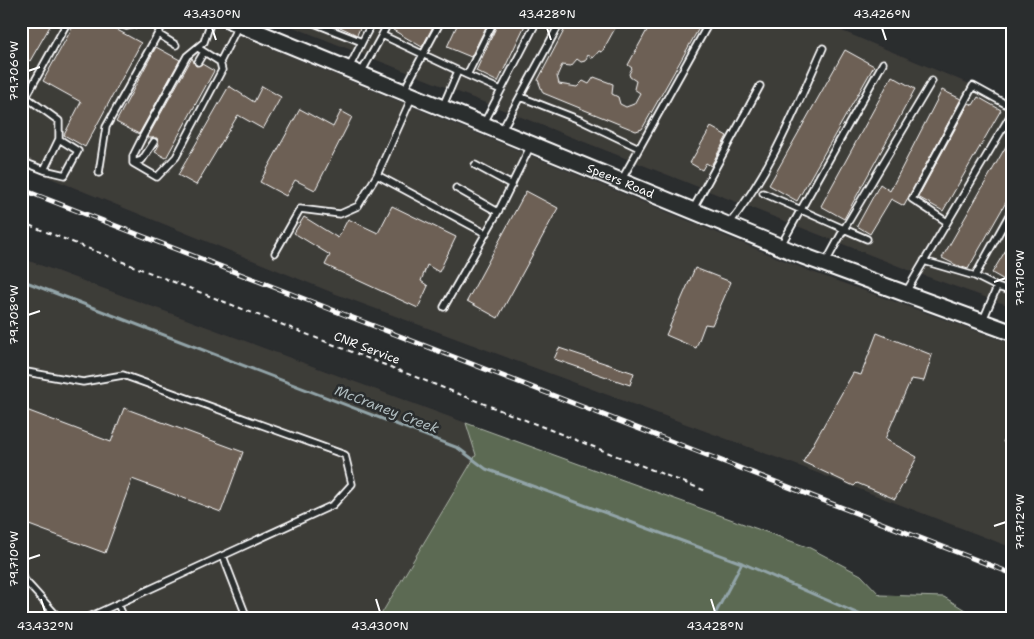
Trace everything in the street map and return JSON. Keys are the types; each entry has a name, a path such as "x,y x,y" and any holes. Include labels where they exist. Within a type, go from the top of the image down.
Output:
{"main road":[{"name":"Speers Road","path":"235,23 483,125 532,143 727,225 825,264 1013,333"}],"lane":[{"path":"21,106 68,21"},
{"path":"116,21 126,26 137,24 138,21"},
{"path":"99,173 106,127 165,21"},
{"path":"133,163 133,156 143,136 187,56 204,42 211,21"},
{"path":"309,21 362,42"},
{"path":"354,72 362,42 373,21"},
{"path":"354,72 382,35 389,21"},
{"path":"274,253 300,209 340,214 358,206 378,175 423,55 441,21"},
{"path":"466,75 494,21"},
{"path":"483,125 537,21"},
{"path":"501,132 561,21"},
{"path":"620,181 710,21"},
{"path":"133,163 158,177 176,157 222,70 220,62 235,23"},
{"path":"158,34 176,45"},
{"path":"382,35 501,90"},
{"path":"198,48 220,62"},
{"path":"727,225 744,204 792,117 823,48"},
{"path":"198,62 204,52"},
{"path":"780,246 883,63"},
{"path":"442,108 458,71"},
{"path":"825,264 932,81"},
{"path":"692,211 760,86"},
{"path":"905,293 924,261 947,222 1013,110 973,86 912,199 947,222"},
{"path":"26,97 59,122 59,140 44,170"},
{"path":"521,97 580,120 639,148"},
{"path":"21,161 44,170 65,175 78,151 59,140"},
{"path":"133,163 142,160 154,142"},
{"path":"444,307 498,212 532,143"},
{"path":"475,165 512,185"},
{"path":"378,175 485,233"},
{"path":"456,188 498,212"},
{"path":"763,192 867,239"},
{"path":"974,276 1013,208"},
{"path":"924,261 974,276 996,287 1013,292"},
{"path":"982,322 996,287"},
{"path":"21,371 83,382 123,375 345,455 352,484 333,504 87,618"},
{"path":"222,556 247,618"},
{"path":"21,576 59,618"},
{"path":"118,604 124,618"}],"path":[{"name":"CNR Service","path":"21,222 706,492"}],"shaded area":[{"path":"21,21 206,21 812,272 1013,344 1013,548 802,467 336,294 21,166"},
{"path":"278,21 818,21 1013,102 1013,307 911,271"},
{"path":"21,258 466,423 476,455 379,618 21,618"}],"green space":[{"path":"466,423 810,548 861,575 880,595 944,597 978,618 379,618 476,455"}],"building":[{"path":"27,21 53,21 30,61 21,56 21,22 25,25"},
{"path":"76,21 101,21 141,43 85,147 64,135 81,102 43,81"},
{"path":"327,21 363,21 357,35"},
{"path":"398,21 436,21 422,47 393,30"},
{"path":"459,21 489,21 471,57 447,47"},
{"path":"499,21 527,21 498,82 476,71"},
{"path":"569,21 619,21 602,52 599,51 593,58 588,55 585,61 581,62 577,59 571,66 562,65 557,76 559,84 577,87 583,81 589,84 594,77 613,84 612,94 618,97 620,104 626,107 634,104 640,93 634,89 636,81 630,77 629,74 632,68 628,65 652,21 703,21 642,129 636,131 543,93 538,80"},
{"path":"156,47 180,60 139,134 116,122"},
{"path":"845,50 874,66 797,201 769,185"},
{"path":"192,58 196,66 202,64 214,71 166,158 155,152 159,145 157,138 147,138"},
{"path":"892,76 915,89 844,219 821,206"},
{"path":"229,86 254,102 262,86 281,97 263,129 238,115 196,185 178,175"},
{"path":"942,90 961,99 904,206 891,199 870,234 857,226 880,184 890,191"},
{"path":"978,97 1001,110 943,211 918,197 969,103 973,105"},
{"path":"300,109 333,127 341,111 352,117 315,190 295,180 286,196 260,182"},
{"path":"711,127 727,136 711,166 706,163 702,170 690,163"},
{"path":"1013,134 1013,190 968,269 942,258"},
{"path":"526,191 558,208 498,318 467,301"},
{"path":"392,206 456,237 439,272 427,265 421,281 428,286 418,308 325,265 330,255 294,233 304,217 338,238 348,219 378,233"},
{"path":"1013,238 1013,285 992,273"},
{"path":"695,268 731,282 712,325 705,324 696,348 666,335"},
{"path":"877,333 932,355 924,381 911,379 885,439 917,457 895,499 857,483 854,486 803,462 853,373 861,375"},
{"path":"559,348 634,373 630,385 554,359"},
{"path":"21,408 111,442 124,408 243,452 221,512 132,479 105,553 21,522"},
{"path":"1013,424 1013,448 1003,442"}],"waterway":[{"name":"McCraney Creek","path":"21,280 458,448 486,469 742,563"},
{"name":"McCraney Creek","path":"713,618 742,563 868,618"}],"railway":[{"path":"21,189 1013,574"}]}
